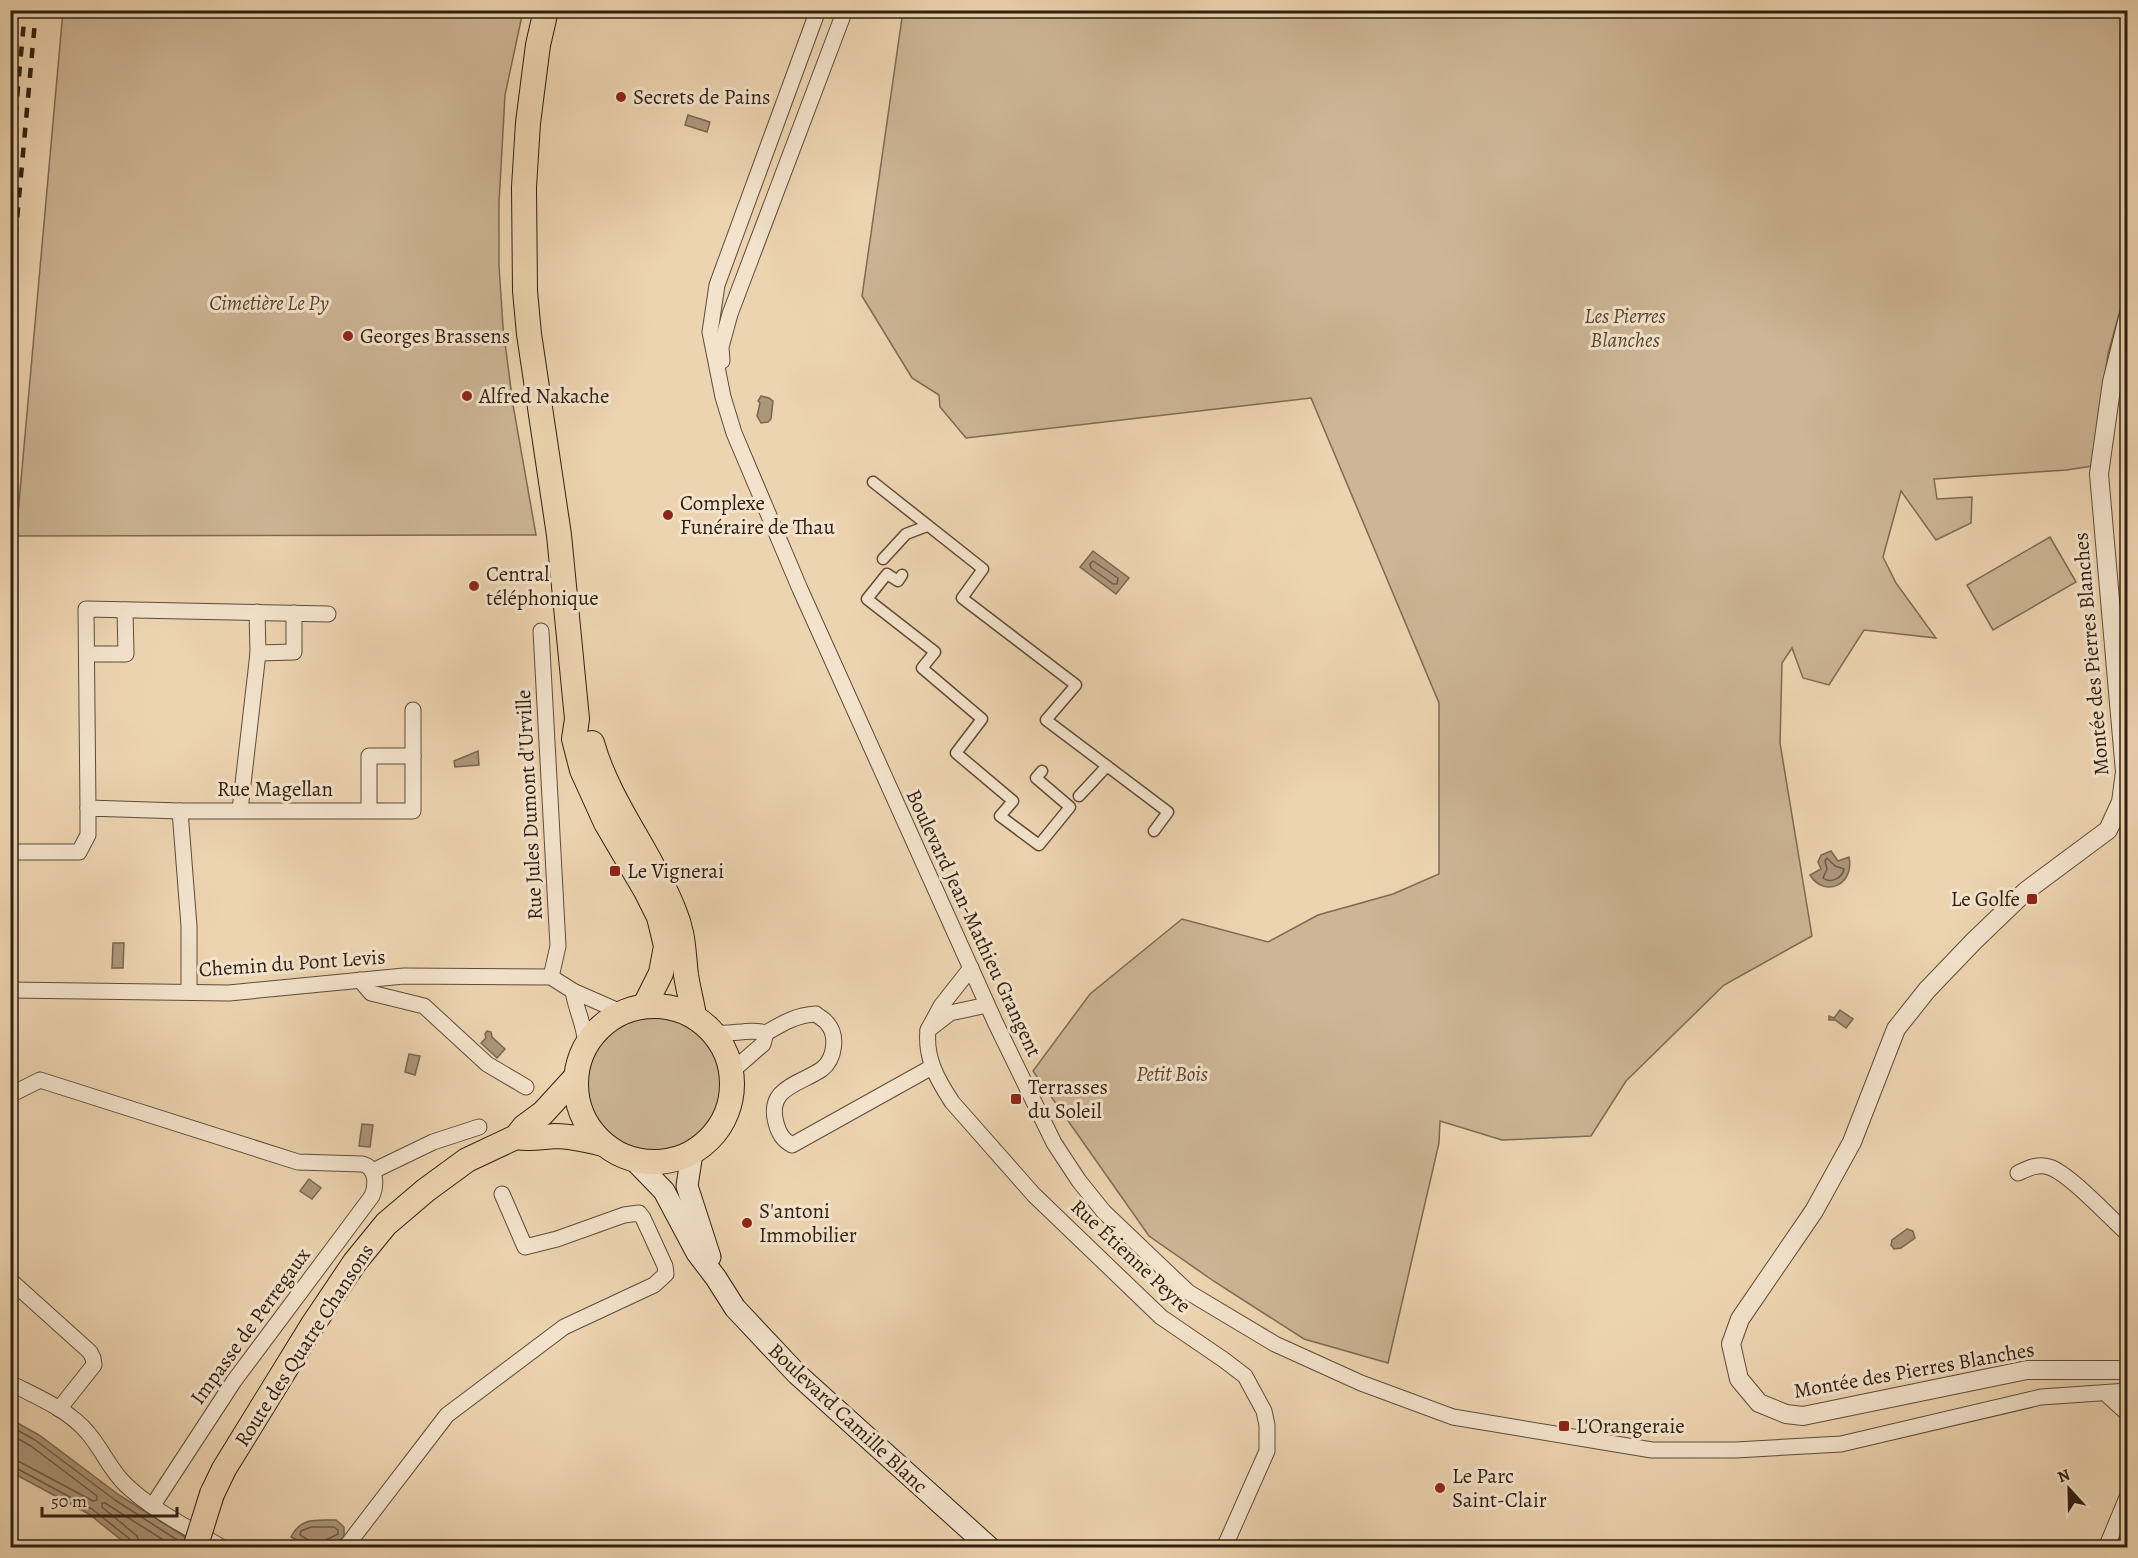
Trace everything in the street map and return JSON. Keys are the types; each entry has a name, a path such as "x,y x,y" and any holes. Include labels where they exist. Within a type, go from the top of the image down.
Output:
{"main road":[{"path":"546,10 538,45 528,123 524,187 525,291 528,334 559,536 577,719 574,739 582,770 606,823 659,917 666,946 662,973 645,1005"},
{"path":"577,719 589,734 597,763 673,908 684,940 686,976 694,1016"},
{"path":"645,1005 670,1006 694,1016 715,1033 726,1051 732,1071 732,1095 725,1118 711,1138 692,1153 674,1160 654,1162 634,1160 618,1154 603,1144 587,1125 577,1102 575,1078 586,1044 601,1025 621,1012 645,1005"},
{"name":"Route des Quatre Chansons","path":"195,1548 212,1494 224,1469 312,1326 355,1262 386,1224 426,1190 467,1160 516,1137 524,1127 543,1113 575,1078"},
{"name":"Route des Quatre Chansons","path":"516,1137 530,1139 555,1136 603,1144"},
{"name":"Boulevard Camille Blanc","path":"692,1153 687,1186 717,1278"},
{"name":"Boulevard Camille Blanc","path":"634,1160 664,1191 697,1253 717,1278 735,1308 797,1374 990,1548"}],"street":[{"name":"Boulevard Jean-Mathieu Grangent","path":"818,10 717,285 710,332 723,397 734,433 800,589 987,1005 1054,1143 1079,1181 1104,1212 1188,1292 1275,1344 1361,1383 1453,1417 1652,1450 1736,1450 1841,1444 2041,1397 2127,1391"},
{"name":"Boulevard Jean-Mathieu Grangent","path":"723,397 721,347 730,314 845,10"},
{"name":"Montée des Pierres Blanches","path":"2127,318 2112,382 2099,474 2125,772 2121,802 2108,830 2026,891 1927,990 1896,1029 1852,1142 1814,1211 1740,1319 1731,1344 1739,1379 1759,1403 1786,1414 1803,1416 2026,1370 2127,1370"},
{"path":"873,482 983,569 962,598 1076,685 1046,720 1168,812 1154,831"},
{"path":"883,560 906,534 927,526"},
{"path":"902,575 898,581 887,574 867,599 935,652 922,668 982,719 956,753 1013,801 1000,816 1039,845 1070,807 1036,778 1042,771"},
{"path":"14,852 79,852 88,835 86,609 328,614"},
{"path":"88,654 126,654 125,610"},
{"path":"240,810 258,653 257,612"},
{"path":"258,653 294,652 294,613"},
{"name":"Rue Jules Dumont d'Urville","path":"541,631 558,946 551,977"},
{"name":"Rue Magellan","path":"88,808 180,811 413,811 413,710"},
{"path":"369,810 369,756 413,756"},
{"path":"1079,796 1107,766"},
{"path":"180,811 189,926 189,992"},
{"path":"928,1030 941,1005 971,968"},
{"name":"Chemin du Pont Levis","path":"10,990 229,993 404,976 551,977"},
{"path":"551,977 573,991 621,1012"},
{"path":"360,980 371,993 424,1006 487,1064 526,1087"},
{"path":"573,991 584,1026 586,1044"},
{"path":"928,1030 950,1013 987,1005"},
{"path":"715,1033 729,1034 756,1030 766,1032 790,1019 816,1014 828,1024 833,1045 832,1053 822,1068 792,1084 779,1096 774,1116 783,1139 792,1145 932,1067"},
{"name":"Rue Étienne Peyre","path":"928,1030 927,1039 932,1067 952,1102 1034,1195 1161,1317 1224,1359 1245,1376 1264,1411 1267,1425 1267,1451 1224,1548"},
{"path":"732,1071 763,1044 766,1032"},
{"path":"10,1095 40,1080 298,1162 362,1164 369,1166 373,1171 434,1142 479,1127"},
{"path":"2018,1173 2033,1166 2047,1166 2063,1174 2127,1234"},
{"name":"Impasse de Perregaux","path":"153,1505 234,1381 372,1196 373,1171"},
{"path":"345,1548 447,1415 564,1327 654,1285 666,1274 665,1266 639,1213 624,1215 557,1239 525,1247 502,1194"},
{"path":"10,1280 90,1352 93,1358 94,1365 59,1408"},
{"path":"10,1383 59,1408 89,1433 127,1486 153,1505 224,1548"},
{"path":"2105,1393 2127,1414"},
{"path":"2106,1548 2127,1495"}],"green space":[{"name":"Cimetière Le Py","path":"63,11 523,11 505,95 499,203 499,266 503,327 513,405 536,535 16,536"},
{"name":"Les Pierres Blanches","path":"903,11 2127,11 2127,285 2108,354 2092,466 2067,470 1934,479 1937,499 1972,497 1971,523 1936,540 1901,491 1883,557 1896,583 1936,638 1864,630 1829,685 1803,678 1792,648 1782,663 1780,743 1812,936 1724,985 1626,1081 1591,1136 1502,1140 1440,1121 1439,1143 1388,1363 1304,1339 1149,1236 1033,1071 1090,994 1182,919 1268,942 1318,915 1393,894 1439,874 1439,703 1311,398 966,438 940,407 939,395 912,378 862,296"},
{"path":"2050,537 2076,582 1993,630 1967,585"},
{"path":"654,1017 680,1022 701,1037 716,1058 721,1084 716,1110 701,1131 680,1146 654,1151 628,1146 607,1131 592,1110 587,1084 592,1058 607,1037 628,1022"}],"water":[{"path":"688,115 710,122 707,132 685,125"},
{"path":"761,396 773,401 771,419 761,423 757,416 760,403 758,401"},
{"path":"1093,551 1129,578 1116,594 1080,567"},
{"path":"478,751 479,765 455,767 454,761"},
{"path":"1831,851 1838,861 1849,857 1850,867 1843,881 1831,887 1816,882 1810,875 1821,869 1818,862 1821,855"},
{"path":"113,943 124,943 123,968 112,968"},
{"path":"1840,1010 1853,1019 1846,1028 1835,1020 1829,1020 1829,1016 1834,1018"},
{"path":"487,1031 491,1032 492,1037 505,1049 497,1058 481,1043 486,1038"},
{"path":"409,1054 420,1056 415,1075 405,1072"},
{"path":"362,1124 373,1125 370,1147 359,1146"},
{"path":"309,1179 321,1188 312,1199 300,1191"},
{"path":"1907,1229 1913,1231 1915,1238 1901,1248 1894,1249 1891,1245 1892,1240"},
{"path":"10,1419 39,1435 119,1495 201,1547 130,1547 89,1514 11,1472"},
{"path":"316,1520 336,1520 344,1527 344,1538 337,1541 323,1545 311,1545 291,1537 304,1523"}],"railway":[{"path":"10,176 25,10"},
{"path":"10,297 36,10"}],"place":[{"name":"Secrets de Pains","path":"621,97"},
{"name":"Georges Brassens","path":"348,336"},
{"name":"Alfred Nakache","path":"467,396"},
{"name":"Complexe Funéraire de Thau","path":"668,515"},
{"name":"Central téléphonique","path":"474,586"},
{"name":"Le Vignerai","path":"615,871"},
{"name":"Le Golfe","path":"2032,899"},
{"name":"Terrasses du Soleil","path":"1016,1099"},
{"name":"S'antoni Immobilier","path":"747,1223"},
{"name":"L'Orangeraie","path":"1564,1426"},
{"name":"Le Parc Saint-Clair","path":"1440,1488"}],"park label":[{"name":"Petit Bois","path":"1172,1074"}]}
